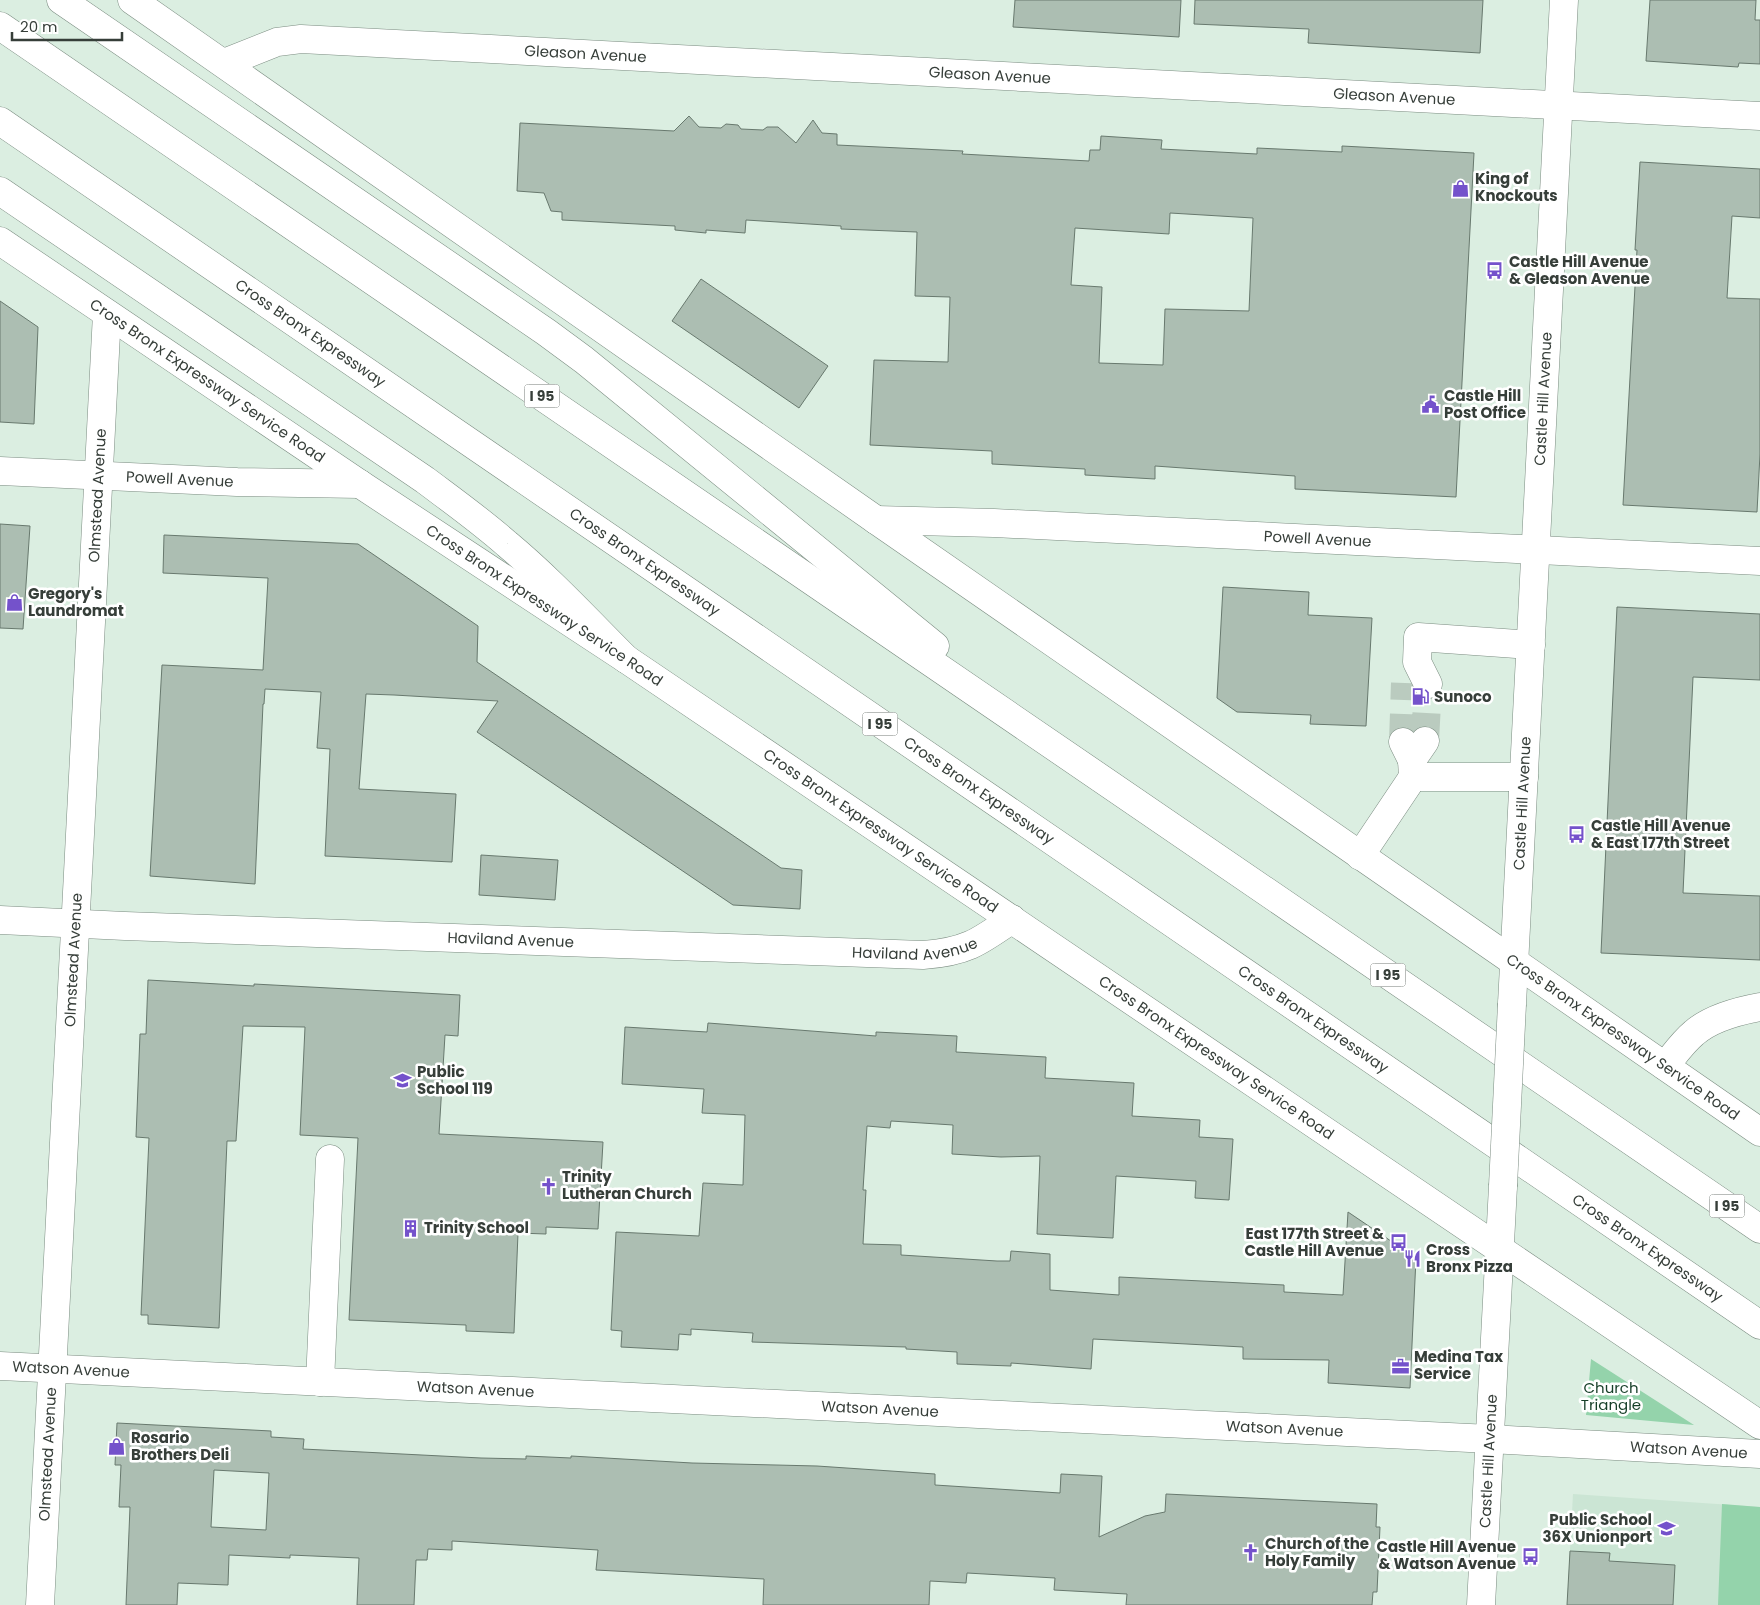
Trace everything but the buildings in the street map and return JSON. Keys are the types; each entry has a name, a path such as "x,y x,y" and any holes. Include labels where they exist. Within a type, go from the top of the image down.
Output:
{"main road":[{"path":"61,0 510,306 584,360 1083,767"},
{"name":"Cross Bronx Expressway Service Road","path":"132,0 876,520 1760,1132"},
{"name":"Castle Hill Avenue","path":"1481,1605 1564,0"},
{"name":"I 95","path":"0,26 1760,1228"},
{"name":"Gleason Avenue","path":"224,63 276,42 301,40 1760,116"},
{"name":"Cross Bronx Expressway","path":"0,121 1760,1325"},
{"path":"0,191 425,480 467,511 550,582 626,659"},
{"name":"Cross Bronx Expressway Service Road","path":"0,240 360,484 626,659 1760,1425"},
{"name":"Olmstead Avenue","path":"40,1605 97,477 107,314"},
{"name":"Powell Avenue","path":"0,472 237,482 360,484"},
{"name":"Powell Avenue","path":"876,520 994,523 1760,561"},
{"path":"1417,676 1418,637 1531,645"},
{"path":"1360,856 1413,755 1524,777"},
{"name":"Haviland Avenue","path":"0,920 923,955 944,954 962,949 979,942 1012,920"},
{"path":"1665,1066 1694,1032 1722,1017 1744,1010 1760,1008"},
{"path":"320,1382 330,1159"},
{"name":"Watson Avenue","path":"0,1366 1760,1454"}],"shaded area":[{"name":"Public School 36X Unionport","path":"1573,1494 1760,1507 1760,1605 1567,1605"}],"green space":[{"name":"Church Triangle","path":"1591,1359 1694,1425 1586,1415"},
{"path":"1722,1504 1760,1507 1760,1605 1718,1605"}],"tunnel":[{"path":"1403,742 1405,683"},
{"path":"1425,741 1428,684"}],"place":[{"name":"King of Knockouts","path":"1461,188"},
{"name":"Castle Hill Avenue & Gleason Avenue","path":"1495,271"},
{"name":"Castle Hill Post Office","path":"1430,405"},
{"name":"Gregory's Laundromat","path":"14,603"},
{"name":"Sunoco","path":"1420,697"},
{"name":"Castle Hill Avenue & East 177th Street","path":"1577,835"},
{"name":"Public School 119","path":"403,1081"},
{"name":"Trinity Lutheran Church","path":"548,1186"},
{"name":"Trinity School","path":"410,1228"},
{"name":"East 177th Street & Castle Hill Avenue","path":"1398,1243"},
{"name":"Cross Bronx Pizza","path":"1412,1259"},
{"name":"Medina Tax Service","path":"1400,1366"},
{"name":"Rosario Brothers Deli","path":"117,1447"},
{"name":"Public School 36X Unionport","path":"1666,1529"},
{"name":"Church of the Holy Family","path":"1251,1553"},
{"name":"Castle Hill Avenue & Watson Avenue","path":"1530,1556"}]}
